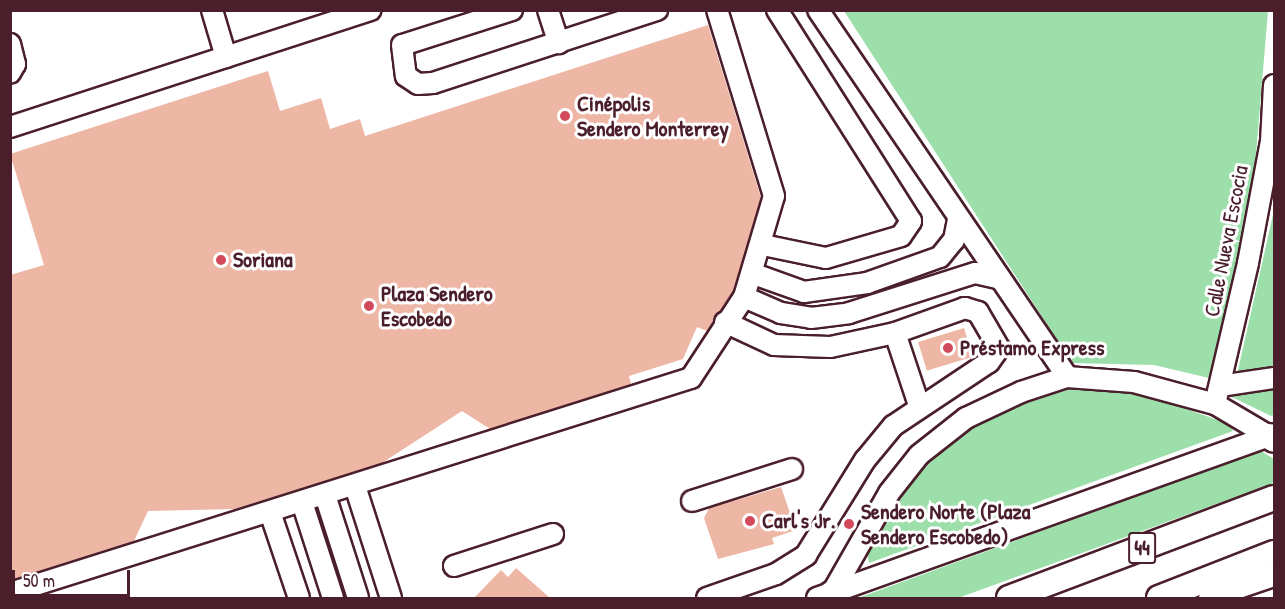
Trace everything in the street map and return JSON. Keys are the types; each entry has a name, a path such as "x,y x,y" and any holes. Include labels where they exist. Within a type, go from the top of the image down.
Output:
{"main road":[{"name":"44","path":"1009,598 1275,498"},
{"name":"44","path":"1159,598 1275,553"}],"street":[{"path":"212,10 226,57"},
{"path":"10,127 371,10"},
{"path":"512,10 402,45 406,76 418,84 433,83 657,10"},
{"path":"548,10 559,43"},
{"path":"10,593 684,381 696,372 725,322 744,297 754,274 763,245 773,189 717,10"},
{"path":"763,245 826,258 901,236 911,221 777,10"},
{"path":"818,10 958,220 1068,377"},
{"path":"10,44 15,64 10,73"},
{"name":"Calle Nueva Escocia","path":"1217,395 1271,141 1275,85"},
{"path":"754,274 804,292 867,283 940,257 954,240 958,220"},
{"path":"744,297 781,314 811,318 849,313 975,273 1000,279"},
{"path":"707,598 776,574 806,555 865,459 919,405 992,359 999,341 978,312 965,308 895,333 849,345 791,348 753,339 725,322"},
{"path":"895,333 919,405"},
{"path":"826,597 889,493 919,455 991,405 1068,377 1134,382 1217,395 1275,378"},
{"path":"1217,395 1273,436"},
{"path":"826,597 1273,436"},
{"path":"692,501 792,469"},
{"path":"355,486 391,598"},
{"path":"325,495 358,598"},
{"path":"302,502 333,598"},
{"path":"270,512 298,598"},
{"path":"454,566 553,534"},
{"path":"1209,598 1275,576"}],"green space":[{"path":"844,11 1268,11 1255,166 1236,282 1209,378 1154,365 1072,363"},
{"path":"1274,210 1274,415 1271,416 1232,397"},
{"path":"1085,386 1132,390 1229,424 1233,431 869,563 867,553 907,485 939,452 985,418 1030,397"},
{"path":"1261,451 1274,459 1274,483 958,598 858,598"}],"building":[{"name":"Plaza Sendero Escobedo","path":"708,25 761,198 733,292 707,331 697,327 683,359 629,376 631,384 490,429 462,411 382,463 235,509 148,511 134,541 10,580 10,275 44,265 10,154 268,71 280,111 321,98 330,129 360,119 365,136"},
{"path":"964,328 973,357 927,371 918,342"},
{"name":"Carl's Jr.","path":"781,487 796,530 772,538 774,544 718,559 704,518 709,508"},
{"path":"516,568 550,598 474,598 501,570 508,577"}],"place":[{"name":"Cinépolis Sendero Monterrey","path":"565,116"},
{"name":"Soriana","path":"221,260"},
{"name":"Plaza Sendero Escobedo","path":"369,306"},
{"name":"Préstamo Express","path":"948,348"},
{"name":"Carl's Jr.","path":"750,521"},
{"name":"Sendero Norte (Plaza Sendero Escobedo)","path":"849,524"}]}
